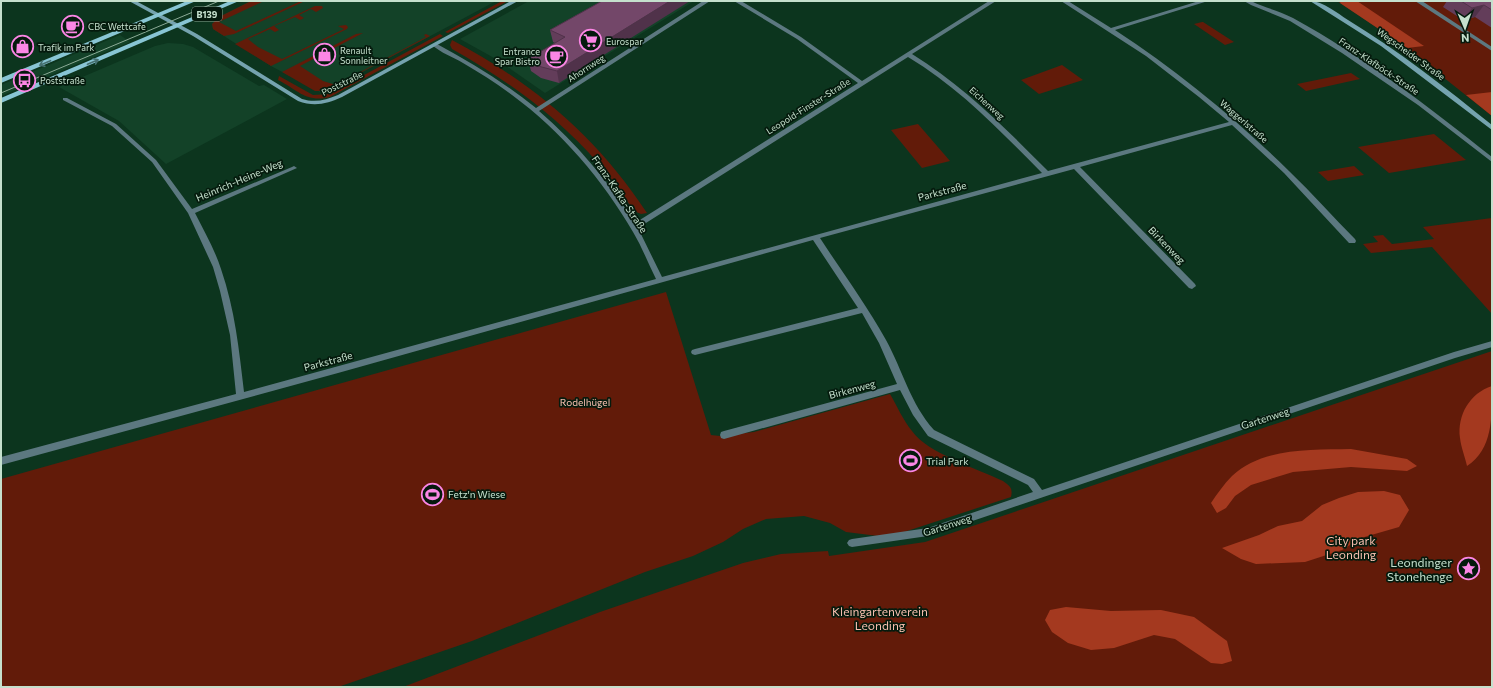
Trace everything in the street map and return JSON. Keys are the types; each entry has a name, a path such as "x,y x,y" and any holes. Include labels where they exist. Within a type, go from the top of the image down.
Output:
{"main road":[{"name":"B139","path":"1,82 193,1"},
{"name":"B139","path":"1,101 236,1"}],"street":[{"name":"Poststraße","path":"132,1 178,26 300,100 316,104 340,96 515,1"},
{"name":"Ahornweg","path":"535,111 708,1"},
{"path":"736,1 800,38 861,83"},
{"name":"Leopold-Finster-Straße","path":"634,227 993,1"},
{"name":"Waggerlstraße","path":"1064,1 1160,64 1234,123 1293,179 1352,241"},
{"path":"1110,30 1205,1"},
{"name":"Franz-Klafböck-Straße","path":"1247,1 1262,9 1290,19 1319,37 1418,103 1492,160"},
{"name":"Wegscheider Straße","path":"1314,1 1358,27 1395,52 1492,128"},
{"path":"1418,1 1492,49"},
{"name":"Franz-Kafka-Straße","path":"435,45 495,80 535,111 577,150 594,169 634,227 660,280"},
{"name":"Eichenweg","path":"908,54 923,62 975,105 1047,174"},
{"name":"Heinrich-Heine-Weg","path":"65,99 114,125 154,162 191,212 217,267 225,294 234,335 240,396"},
{"name":"Parkstraße","path":"815,237 1234,123"},
{"name":"Birkenweg","path":"1075,166 1192,286"},
{"name":"Heinrich-Heine-Weg","path":"191,212 294,168"},
{"path":"660,280 815,237 864,309 893,361 920,422 931,434 1031,482 1039,493"},
{"name":"Parkstraße","path":"1,461 660,280"},
{"path":"695,352 864,309"},
{"name":"Gartenweg","path":"852,543 928,532 1039,493 1454,355 1492,344"},
{"name":"Birkenweg","path":"724,435 903,386"}],"shaded area":[{"name":"Renault Sonnleitner","path":"251,1 496,1 329,90 320,92 271,66 213,29 212,24 219,17"},
{"path":"529,1 694,1 545,93 496,59 460,39"},
{"path":"1341,1 1357,1 1424,46 1407,48 1340,3"},
{"path":"120,35 130,42 1,96 1,85"},
{"path":"168,43 183,44 193,47 259,86 264,85 287,99 166,164 119,121 59,87 155,46"},
{"path":"1492,92 1492,116 1466,95"},
{"path":"1492,386 1491,420 1486,441 1482,451 1476,459 1467,466 1460,438 1463,413 1471,399 1484,389"},
{"path":"1351,449 1407,459 1417,466 1407,471 1351,467 1293,472 1251,485 1235,496 1226,508 1217,513 1211,503 1232,476 1244,467 1258,460 1273,455 1304,450"},
{"path":"1384,491 1400,495 1409,510 1399,527 1361,538 1342,550 1305,562 1256,564 1241,559 1222,548 1259,535 1278,526 1302,521 1322,505 1339,498 1358,492"},
{"path":"1066,607 1111,611 1161,610 1194,617 1227,641 1232,661 1222,664 1211,663 1175,639 1154,635 1114,648 1091,650 1068,643 1052,632 1045,620 1050,610"}],"green space":[{"path":"251,1 264,1 219,22 236,31 301,1 305,1 234,34 224,36 213,29 212,24 219,17"},
{"path":"502,1 508,1 448,33 445,32"},
{"path":"1337,1 1492,1 1492,116 1399,42"},
{"path":"315,6 322,6 323,8 316,12 311,9 299,15 304,18 300,20 295,17 274,26 279,30 275,32 270,29 248,39 258,47 282,59 344,29 338,26 346,25 348,27 347,29 271,66 235,44"},
{"path":"1203,22 1234,42 1225,45 1194,24"},
{"path":"363,33 300,66 323,81 336,85 426,37 424,35 426,34 430,36 326,91 315,91 282,72 356,34"},
{"path":"440,34 443,36 330,97 308,97 278,80 279,76 313,95 329,94"},
{"path":"452,40 509,74 536,93 561,114 606,160 627,185 647,213 641,214 634,211 604,169 566,130 512,86 452,49 450,45"},
{"path":"1062,65 1083,80 1039,94 1021,80"},
{"path":"1351,73 1360,79 1306,91 1297,84"},
{"path":"918,124 950,161 922,168 891,130"},
{"path":"1434,134 1466,160 1389,173 1358,147"},
{"path":"1354,166 1364,175 1328,181 1318,172"},
{"path":"1492,218 1492,314 1432,247 1371,253 1363,244 1378,242 1373,236 1383,235 1392,244 1434,239 1423,227"},
{"name":"Rodelhügel","path":"666,292 711,435 720,436 754,432 890,394 906,422 919,439 954,460 1003,481 1012,491 1011,497 904,532 878,536 846,532 830,523 804,516 766,519 743,529 723,542 693,556 645,572 472,641 338,687 1,687 1,479"},
{"name":"City park Leonding","path":"1492,351 1492,687 403,687 600,612 743,563 781,554 828,551 829,556 925,542"}],"building":[{"path":"602,1 670,1 557,71 538,66 528,59 565,37 550,30"},
{"path":"1461,1 1492,1 1492,10 1484,5 1472,8"}],"tram line":[{"path":"1,93 219,1"}],"place":[{"name":"CBC Wettcafe","path":"73,26"},
{"name":"Eurospar","path":"591,41"},
{"name":"Trafik im Park","path":"23,47"},
{"name":"Renault Sonnleitner","path":"324,55"},
{"name":"Entrance Spar Bistro","path":"556,56"},
{"name":"Poststraße","path":"24,80"},
{"name":"Trial Park","path":"910,461"},
{"name":"Fetz'n Wiese","path":"432,494"},
{"name":"Leondinger Stonehenge","path":"1468,569"}],"park label":[{"name":"Kleingartenverein Leonding","path":"880,618"}]}
